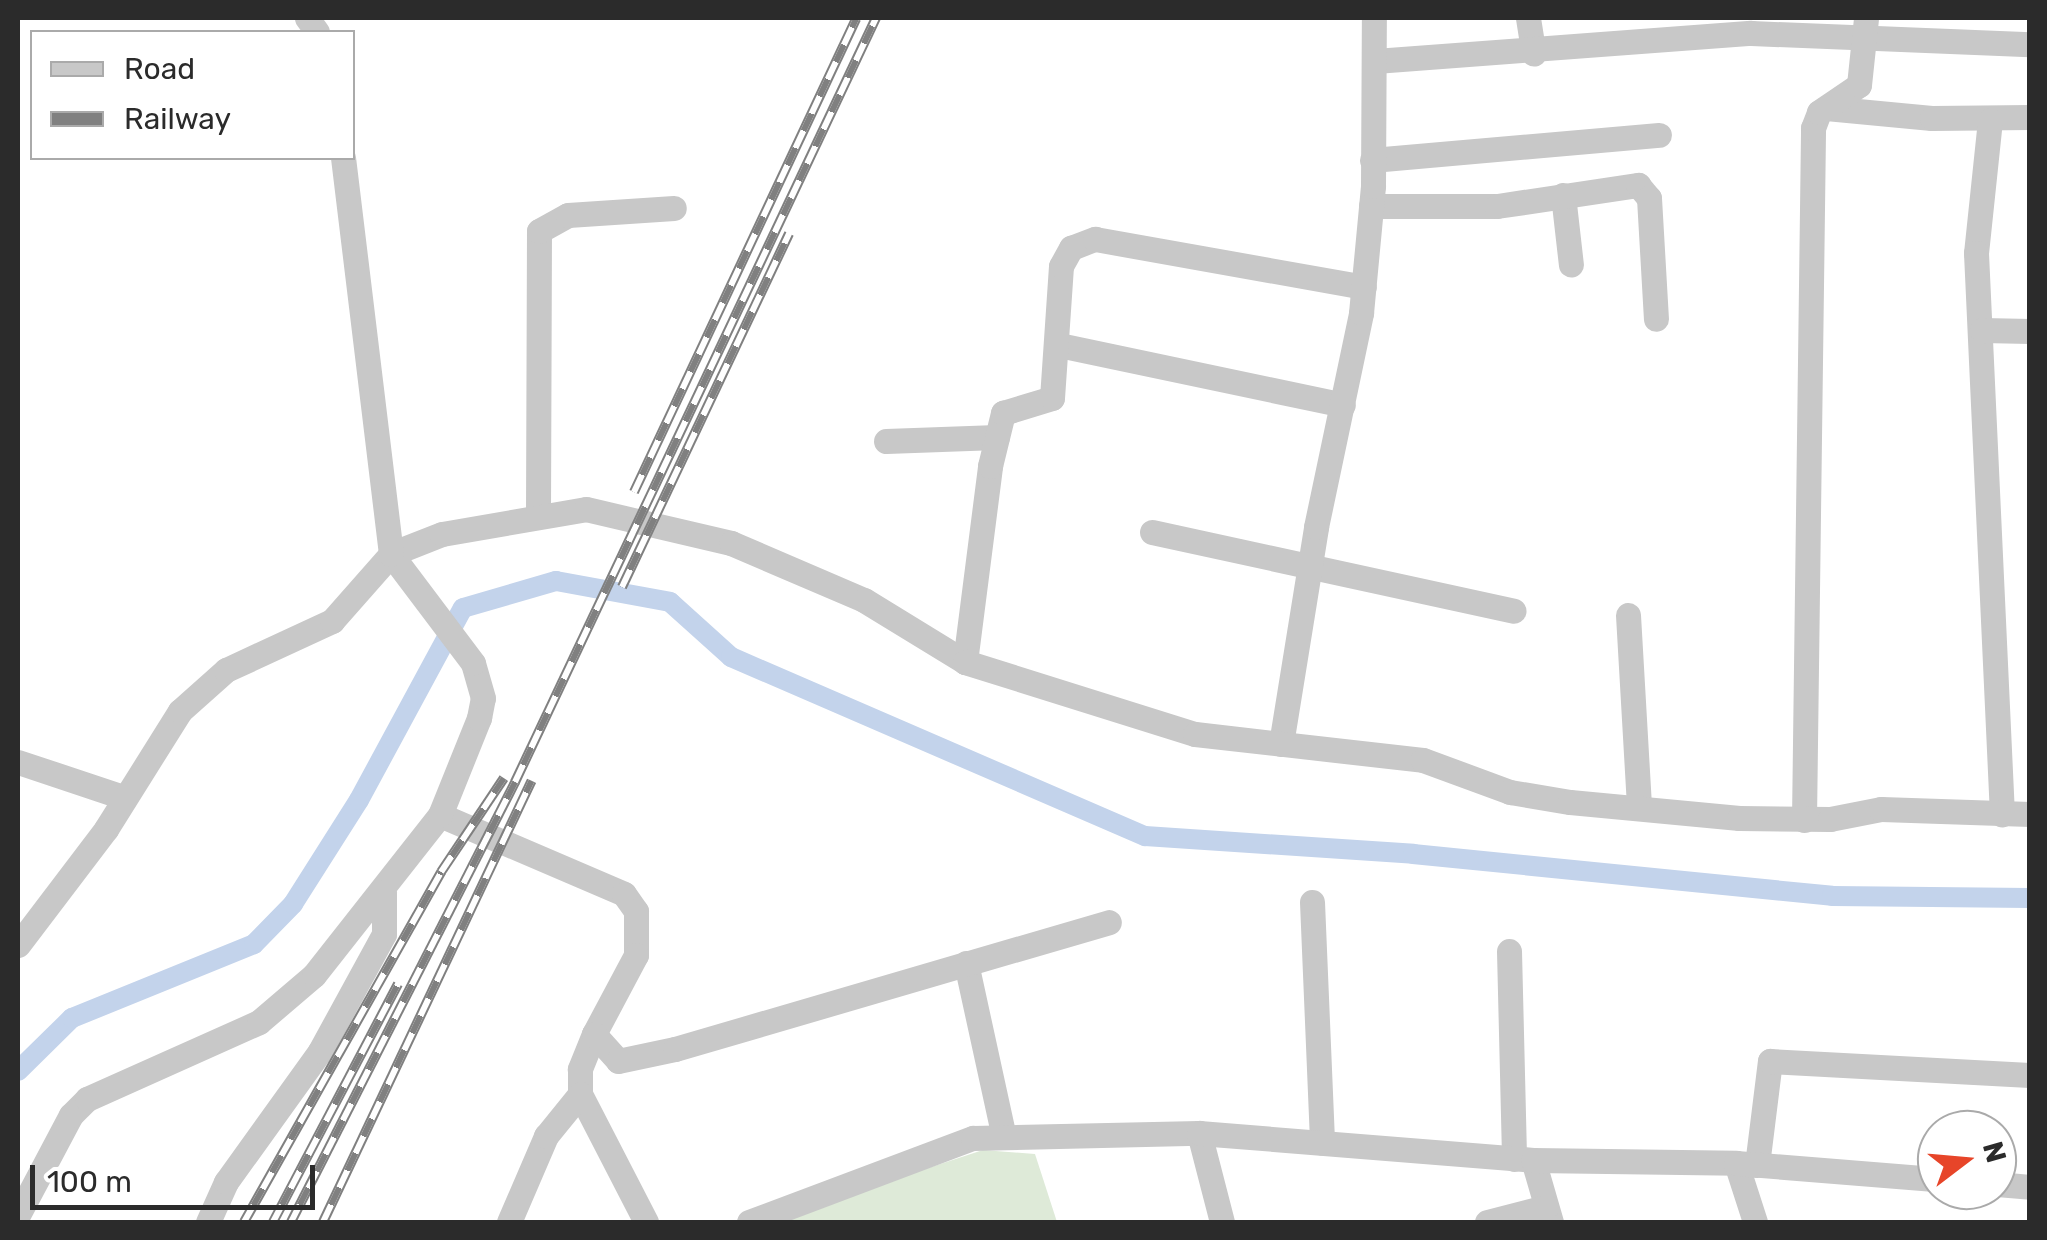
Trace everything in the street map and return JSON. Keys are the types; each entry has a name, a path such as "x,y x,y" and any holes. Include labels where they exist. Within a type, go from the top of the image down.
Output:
{"street":[{"path":"1281,744 1364,287 1371,206 1374,18"},
{"path":"1528,18 1534,54"},
{"path":"1376,60 1534,54 1673,38 1866,26 2030,44"},
{"path":"1804,820 1813,128 1826,108 1856,91 1866,26"},
{"path":"1826,108 1990,120 2030,117"},
{"path":"1990,120 1976,253 2002,814"},
{"path":"1372,160 1659,135"},
{"path":"18,1215 71,1116 88,1099 259,1022 314,975 384,892 440,815 479,718 483,698 474,663 391,554 343,160"},
{"path":"1371,206 1463,208 1627,185 1644,190 1656,320"},
{"path":"1563,195 1570,265"},
{"path":"538,516 540,231 568,215 674,208"},
{"path":"965,662 997,437 1003,414 1052,398 1059,346 1060,266 1071,248 1095,239 1364,287"},
{"path":"1982,330 2030,330"},
{"path":"1059,346 1343,406"},
{"path":"886,442 997,437"},
{"path":"18,945 180,712 226,670 332,622 391,554 442,534 586,509 625,513 730,544 864,600 965,662 1155,725 1423,760 1510,792 1804,820 1882,809 2030,814"},
{"path":"1152,532 1513,611"},
{"path":"1628,615 1639,804"},
{"path":"18,762 123,797"},
{"path":"440,815 624,894 636,911 636,954 594,1034 580,1069 580,1094 646,1222"},
{"path":"208,1222 226,1182 320,1051 384,934 384,892"},
{"path":"1312,902 1322,1143"},
{"path":"594,1034 618,1061 675,1049 1110,922"},
{"path":"1486,1222 1548,1214 1524,1160 1509,951"},
{"path":"966,963 1004,1137"},
{"path":"1755,1222 1747,1164 1770,1060 2030,1076"},
{"path":"510,1222 546,1136 580,1094"},
{"path":"1199,1133 1222,1222"},
{"path":"749,1222 973,1138 1199,1133 1524,1160 1747,1164 1917,1178"}],"green space":[{"path":"983,1150 1035,1154 1057,1222 764,1222"}],"waterway":[{"path":"18,1071 72,1018 254,944 293,904 359,800 463,608 556,581 670,602 731,657 1145,836 1413,854 1832,896 2030,898"}],"railway":[{"path":"291,1222 515,782 876,18"},
{"path":"634,492 856,19"},
{"path":"622,587 789,234"},
{"path":"244,1222 441,872 504,778"},
{"path":"323,1222 531,781"},
{"path":"273,1222 398,984"}]}
